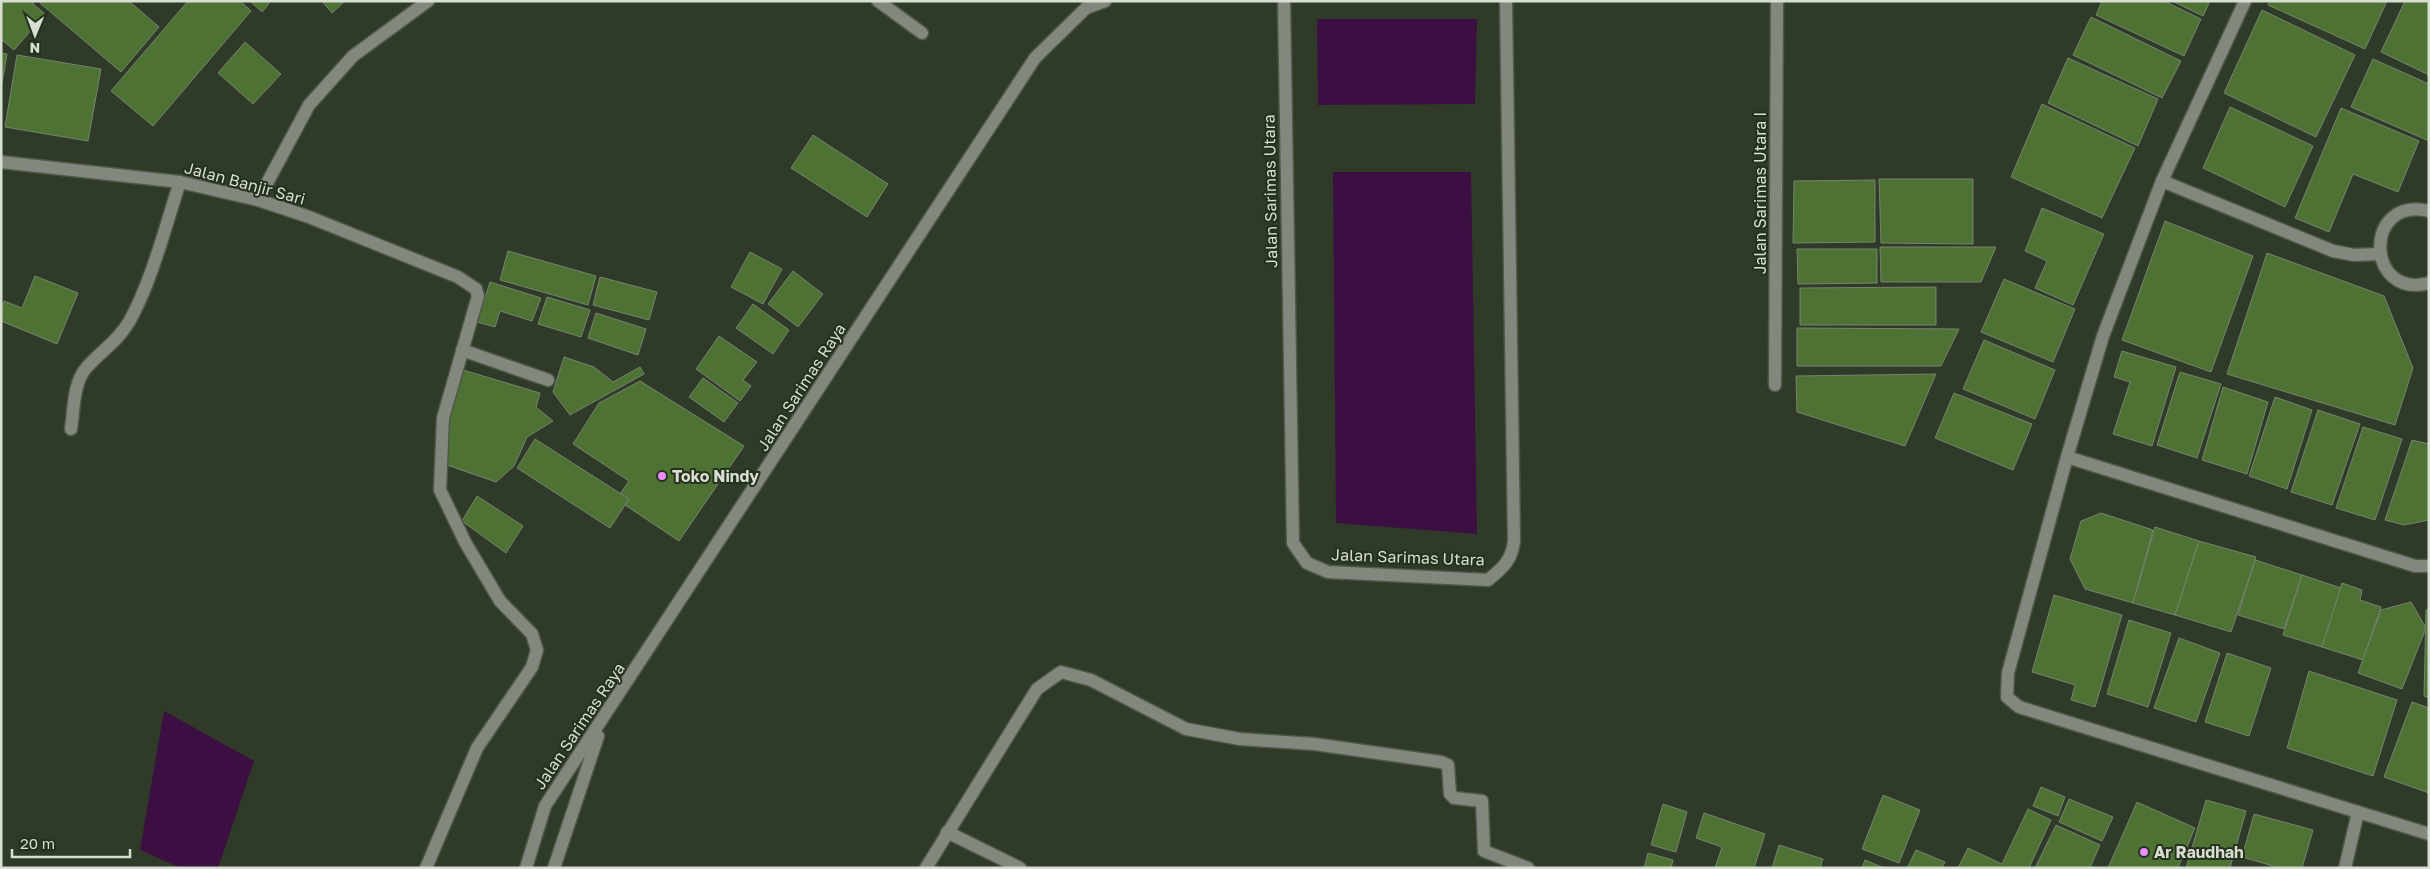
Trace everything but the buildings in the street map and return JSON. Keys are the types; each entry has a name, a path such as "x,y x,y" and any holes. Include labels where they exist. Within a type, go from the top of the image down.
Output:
{"street":[{"path":"258,200 309,105 353,56 428,1"},
{"path":"878,1 922,33"},
{"name":"Jalan Sarimas Raya","path":"526,868 545,806 604,719 1035,58 1086,8 1105,1"},
{"name":"Jalan Sarimas Utara","path":"1284,1 1293,543 1307,563 1328,572 1488,580 1504,568 1512,553 1514,541 1506,1"},
{"name":"Jalan Sarimas Utara I","path":"1775,386 1777,1"},
{"path":"2245,1 2162,181 2103,336 2067,457 2008,673 2007,697 2020,707 2429,834"},
{"name":"Jalan Banjir Sari","path":"1,162 180,182 258,200 309,217 469,282 476,289 478,296 462,350"},
{"path":"2162,181 2333,251 2354,255 2379,254"},
{"path":"72,429 77,388 86,368 111,346 128,324 140,298 180,182"},
{"path":"2428,286 2402,282 2385,268 2379,254 2379,241 2383,230 2391,219 2402,212 2414,208 2429,211"},
{"path":"426,868 477,748 532,667 537,650 532,634 500,601 465,542 440,490 443,418 462,350 548,380"},
{"path":"2067,457 2415,566 2429,566"},
{"path":"926,868 1036,689 1061,672 1091,680 1186,729 1240,739 1314,744 1441,762 1448,765 1450,794 1454,798 1482,801 1484,851 1528,868"},
{"path":"554,868 604,719"},
{"path":"2345,868 2358,812"},
{"path":"947,832 1020,868"}],"shaded area":[{"path":"1317,19 1477,19 1475,104 1318,105"},
{"path":"1333,172 1471,172 1477,534 1336,523"},
{"path":"164,711 254,761 218,868 181,868 140,850"}],"place":[{"name":"Toko Nindy","path":"662,476"},
{"name":"Ar Raudhah","path":"2144,852"}]}
